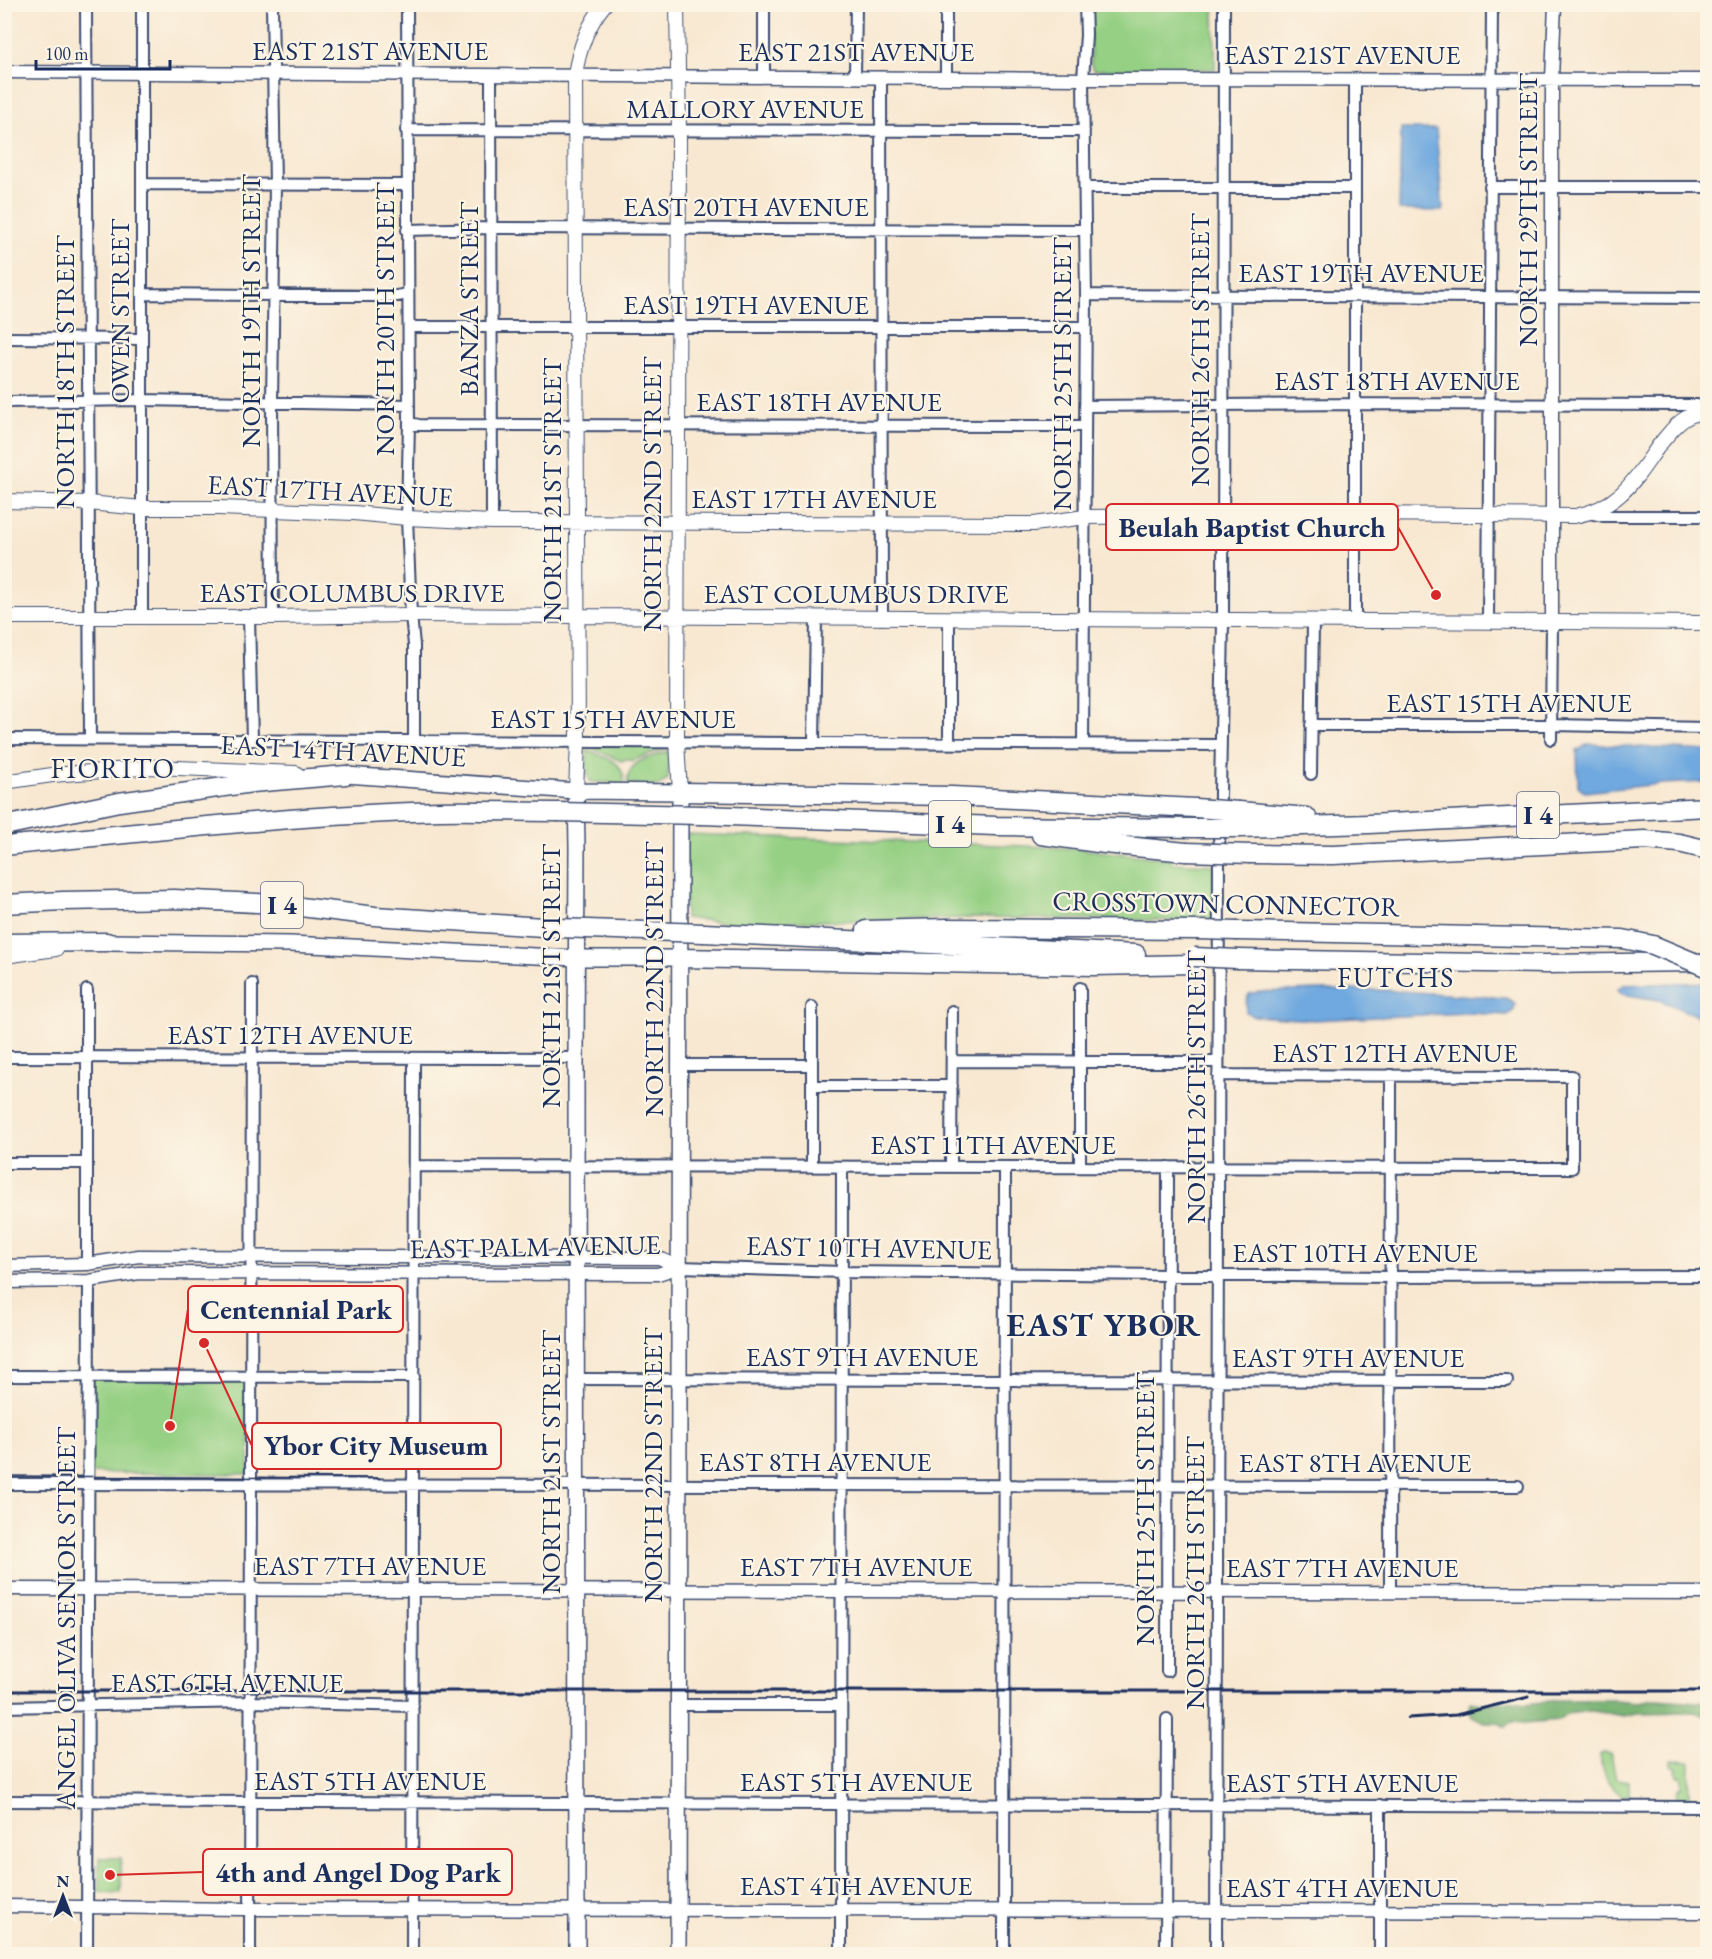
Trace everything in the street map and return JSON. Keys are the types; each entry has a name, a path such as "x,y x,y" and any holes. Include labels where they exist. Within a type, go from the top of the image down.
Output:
{"highway":[{"path":"4,826 119,802 252,783 346,775"},
{"path":"680,792 952,796 1195,808 1239,820"},
{"name":"I 4","path":"4,846 231,824 439,811 702,815 996,826 1197,828 1239,820 1369,824 1707,807"},
{"name":"CROSSTOWN CONNECTOR","path":"996,826 1069,840 1186,852 1333,855 1607,841 1661,841 1707,850"},
{"name":"I 4","path":"4,904 174,899 242,902 375,916 558,928 704,933 1194,960 1546,964 1707,962"},
{"name":"CROSSTOWN CONNECTOR","path":"738,935 947,928 1197,930 1623,939 1653,945 1707,968"},
{"path":"4,943 108,942"},
{"path":"679,958 1094,966 1194,960"}],"main road":[{"name":"NORTH 21ST STREET","path":"577,1954 576,791 578,617 575,75 581,46 592,23 605,4"},
{"name":"NORTH 22ND STREET","path":"677,4 679,132 677,742 680,792 678,1954"},
{"path":"1589,513 1604,507 1631,486 1671,430 1686,418 1707,410"},
{"name":"EAST 17TH AVENUE","path":"4,501 88,503 142,508 354,513 492,522 1034,524 1085,517 1356,514 1552,516 1589,513"},
{"name":"EAST COLUMBUS DRIVE","path":"4,617 411,615 1707,624"},
{"name":"EAST 14TH AVENUE","path":"4,782 52,774 154,767 346,775 576,791 680,792"},
{"path":"4,956 108,942 290,944 576,958 679,958"},
{"path":"542,956 564,969 576,1002"}],"street":[{"name":"NORTH 18TH STREET","path":"86,4 90,739"},
{"name":"OWEN STREET","path":"142,4 142,617"},
{"name":"NORTH 19TH STREET","path":"272,4 275,185 272,403 273,617"},
{"name":"NORTH 20TH STREET","path":"407,4 409,327 407,518 414,645 414,741"},
{"path":"764,4 764,76"},
{"path":"855,76 856,4"},
{"path":"946,4 946,76"},
{"name":"NORTH 25TH STREET","path":"1083,743 1086,295 1084,4"},
{"name":"NORTH 26TH STREET","path":"1216,1954 1224,4"},
{"path":"1488,622 1492,4"},
{"name":"NORTH 29TH STREET","path":"1551,739 1551,187 1555,4"},
{"name":"EAST 21ST AVENUE","path":"4,72 273,75 946,76 1083,79 1707,80"},
{"name":"BANZA STREET","path":"491,75 492,522"},
{"path":"881,77 882,619"},
{"path":"1355,79 1355,622"},
{"name":"MALLORY AVENUE","path":"406,130 1084,131"},
{"path":"143,184 407,185"},
{"path":"1490,187 1707,187"},
{"path":"1085,188 1355,188"},
{"name":"EAST 20TH AVENUE","path":"408,230 492,228 1084,230"},
{"path":"143,294 397,296 408,294"},
{"name":"EAST 19TH AVENUE","path":"1086,295 1707,298"},
{"name":"EAST 19TH AVENUE","path":"409,327 1084,327"},
{"path":"4,338 142,339"},
{"path":"4,402 142,400 409,405"},
{"name":"EAST 18TH AVENUE","path":"1085,406 1697,405 1707,410"},
{"name":"EAST 18TH AVENUE","path":"409,423 419,425 1085,426"},
{"path":"1589,513 1603,516 1707,516"},
{"path":"249,617 252,740"},
{"path":"814,742 816,619"},
{"path":"949,619 949,743"},
{"path":"1311,774 1313,622"},
{"name":"EAST 15TH AVENUE","path":"1311,725 1552,725 1707,728"},
{"name":"EAST 15TH AVENUE","path":"4,739 1221,745"},
{"path":"250,1954 252,984"},
{"path":"1080,988 1080,1167"},
{"path":"87,990 87,1264"},
{"path":"812,1008 812,1167"},
{"path":"951,1167 952,1011"},
{"name":"EAST 12TH AVENUE","path":"4,1057 576,1058"},
{"path":"412,1954 414,1058"},
{"path":"952,1061 1218,1062"},
{"path":"679,1065 812,1065"},
{"name":"EAST 12TH AVENUE","path":"1218,1075 1572,1076 1572,1168"},
{"path":"1390,1592 1391,1075"},
{"path":"812,1086 952,1086"},
{"path":"4,1163 87,1163"},
{"name":"EAST 11TH AVENUE","path":"414,1166 1572,1168"},
{"path":"841,1954 842,1167"},
{"path":"1004,1954 1005,1167"},
{"name":"NORTH 25TH STREET","path":"1167,1671 1168,1167"},
{"name":"EAST PALM AVENUE","path":"4,1266 87,1264 139,1256 659,1258 679,1267"},
{"name":"EAST PALM AVENUE","path":"4,1282 89,1281 139,1273 658,1274 679,1267"},
{"name":"EAST 10TH AVENUE","path":"679,1267 842,1272 1391,1277 1707,1276"},
{"name":"ANGEL OLIVA SENIOR STREET","path":"87,1954 89,1281"},
{"path":"4,1376 414,1377"},
{"name":"EAST 9TH AVENUE","path":"577,1379 1507,1381"},
{"name":"EAST 8TH AVENUE","path":"4,1484 1518,1486"},
{"name":"EAST 7TH AVENUE","path":"4,1589 1707,1593"},
{"name":"EAST 6TH AVENUE","path":"4,1707 251,1702 413,1706"},
{"path":"678,1705 841,1705"},
{"path":"1166,1954 1167,1719"},
{"name":"EAST 5TH AVENUE","path":"4,1801 1707,1807"},
{"path":"1380,1805 1380,1954"},
{"name":"EAST 4TH AVENUE","path":"4,1906 412,1910 1707,1912"}],"green space":[{"path":"1089,5 1214,5 1215,69 1093,70"},
{"path":"587,746 666,746 667,748 631,761 627,759 621,761"},
{"path":"587,750 618,765 624,784 591,782 587,774"},
{"path":"668,751 668,779 658,786 627,784 628,776 635,765 646,758"},
{"path":"686,834 1028,846 1171,859 1172,863 1214,865 1214,921 974,918 730,923 685,918"},
{"path":"91,1379 250,1379 249,1474 91,1473"},
{"path":"1656,1699 1698,1702 1707,1700 1707,1715 1693,1712 1637,1713 1624,1716 1592,1711 1566,1714 1558,1720 1511,1722 1506,1727 1497,1722 1484,1722 1472,1716 1469,1709 1470,1702 1483,1704 1508,1701 1526,1704 1557,1700 1638,1702"},
{"path":"1611,1754 1616,1779 1629,1781 1629,1796 1622,1796 1609,1784 1599,1758 1599,1755"},
{"path":"1671,1760 1690,1761 1687,1801 1677,1796 1678,1788 1682,1788 1682,1777 1678,1776 1677,1767 1671,1765"},
{"path":"99,1858 121,1858 121,1893 99,1892"}],"water":[{"path":"1401,129 1436,129 1443,211 1399,210"},
{"path":"1588,744 1707,751 1707,782 1660,784 1585,792 1578,786 1577,751"},
{"path":"1707,982 1707,1020 1659,1000 1622,994 1618,989 1623,985"},
{"path":"1318,990 1383,990 1506,998 1515,1003 1514,1010 1508,1015 1468,1013 1313,1020 1253,1016 1246,1012 1249,994"}],"tram line":[{"path":"4,1476 380,1478"}],"railway":[{"path":"4,1691 1708,1691"},
{"path":"1408,1718 1456,1715 1529,1697"}],"place":[{"name":"Beulah Baptist Church","path":"1436,595"},
{"name":"Ybor City Museum","path":"204,1343"},
{"name":"Centennial Park","path":"170,1426"},
{"name":"4th and Angel Dog Park","path":"110,1875"}],"district":[{"name":"FIORITO","path":"113,768"},
{"name":"FUTCHS","path":"1396,977"},
{"name":"EAST YBOR","path":"1104,1324"}]}
